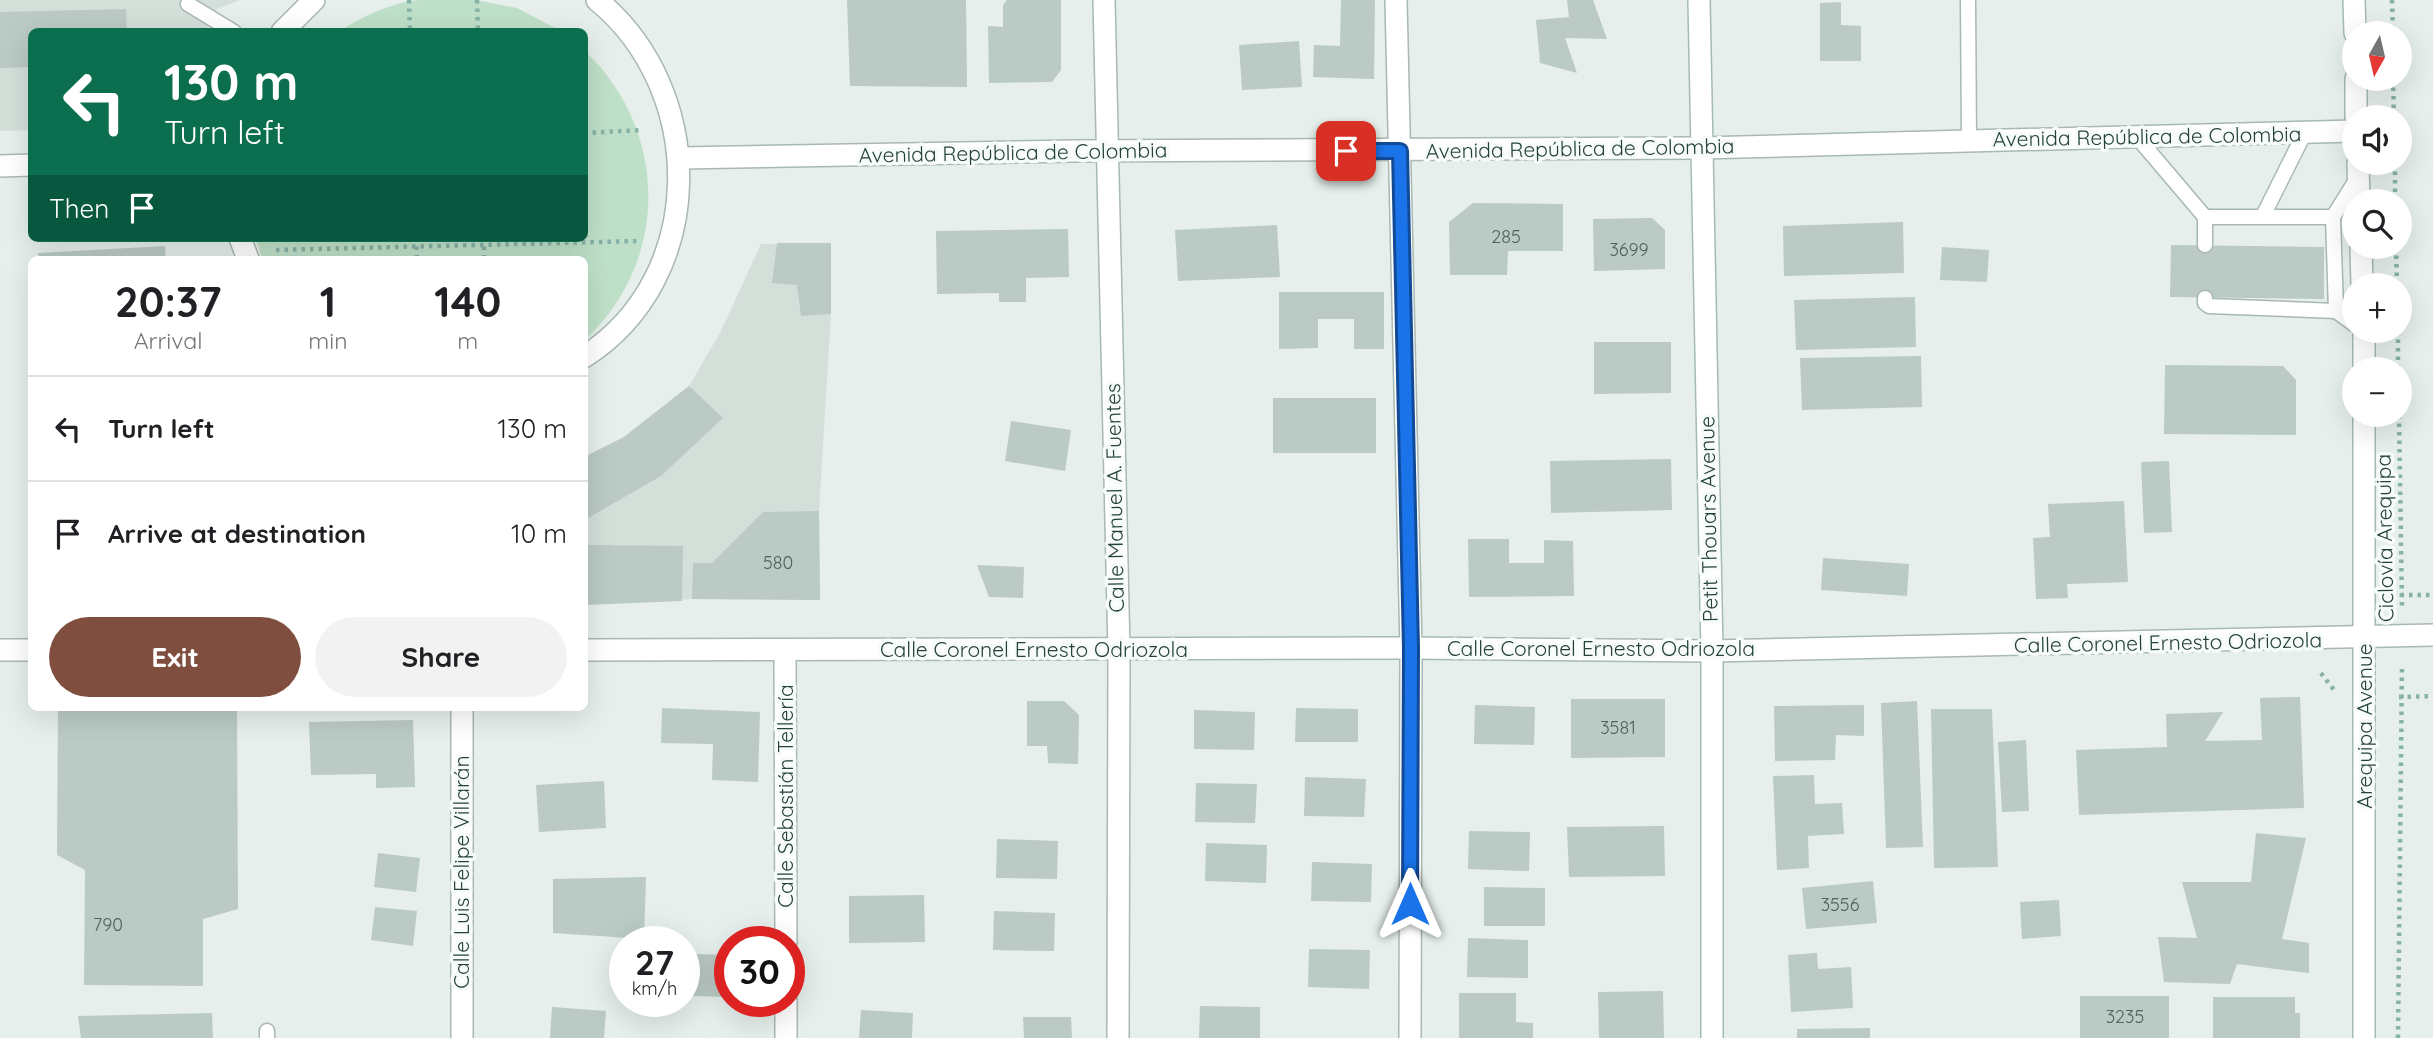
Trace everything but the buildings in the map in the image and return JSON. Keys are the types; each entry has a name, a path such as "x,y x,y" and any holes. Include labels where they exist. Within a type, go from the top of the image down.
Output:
{"street":[{"path":"286,28 314,0"},
{"path":"588,353 630,316 660,267 670,241 679,200 680,158 676,129 665,93 649,59 626,29 597,0"},
{"name":"Calle Manuel A. Fuentes","path":"1104,0 1119,651 1118,1038"},
{"path":"1396,0 1411,648 1410,1038"},
{"name":"Petit Thouars Avenue","path":"1699,0 1712,651 1712,1038"},
{"path":"2354,0 2355,21"},
{"name":"Avenida República de Colombia","path":"680,158 1107,151 1701,148 2342,132"},
{"path":"0,166 28,165"},
{"name":"Arequipa Avenue","path":"2364,427 2364,1038"},
{"name":"Calle Coronel Ernesto Odriozola","path":"588,650 1119,651 1411,648 1712,651 2433,635"},
{"path":"0,650 28,650"},
{"name":"Calle Sebastián Tellería","path":"785,650 786,926"},
{"name":"Calle Luis Felipe Villarán","path":"462,711 462,1038"},
{"path":"786,1017 786,1038"}],"lane":[{"path":"1968,0 1969,141"},
{"path":"188,4 227,28"},
{"path":"2263,216 2305,134"},
{"path":"2137,137 2206,217 2205,245"},
{"path":"2336,311 2333,217 2355,175"},
{"path":"2206,217 2333,217"},
{"path":"2205,298 2205,303 2209,306 2336,311 2342,315"}],"path":[{"path":"409,0 410,28"},
{"path":"477,0 478,28"},
{"path":"2392,0 2393,21"},
{"path":"588,132 676,129"},
{"path":"272,250 670,241"},
{"path":"416,242 417,256"},
{"path":"484,245 484,256"},
{"name":"Ciclovía Arequipa","path":"2398,1038 2402,636 2399,427"},
{"path":"2387,596 2433,595"},
{"path":"2394,697 2433,696"}],"shaded area":[{"path":"0,0 240,0 217,9 206,23 208,28 28,28 28,130 0,131"},
{"path":"831,243 831,314 819,511 820,600 692,599 588,605 588,455 624,437 689,386 721,331 761,244"}],"green space":[{"path":"421,0 476,0 517,8 555,28 345,28 358,20 400,4"},
{"path":"588,54 613,83 632,119 644,157 648,196 645,235 633,273 613,308 588,337 588,256 261,256 257,242 588,242"}],"route":[{"path":"1346,151 1400,151 1411,648 1410,904"}]}
